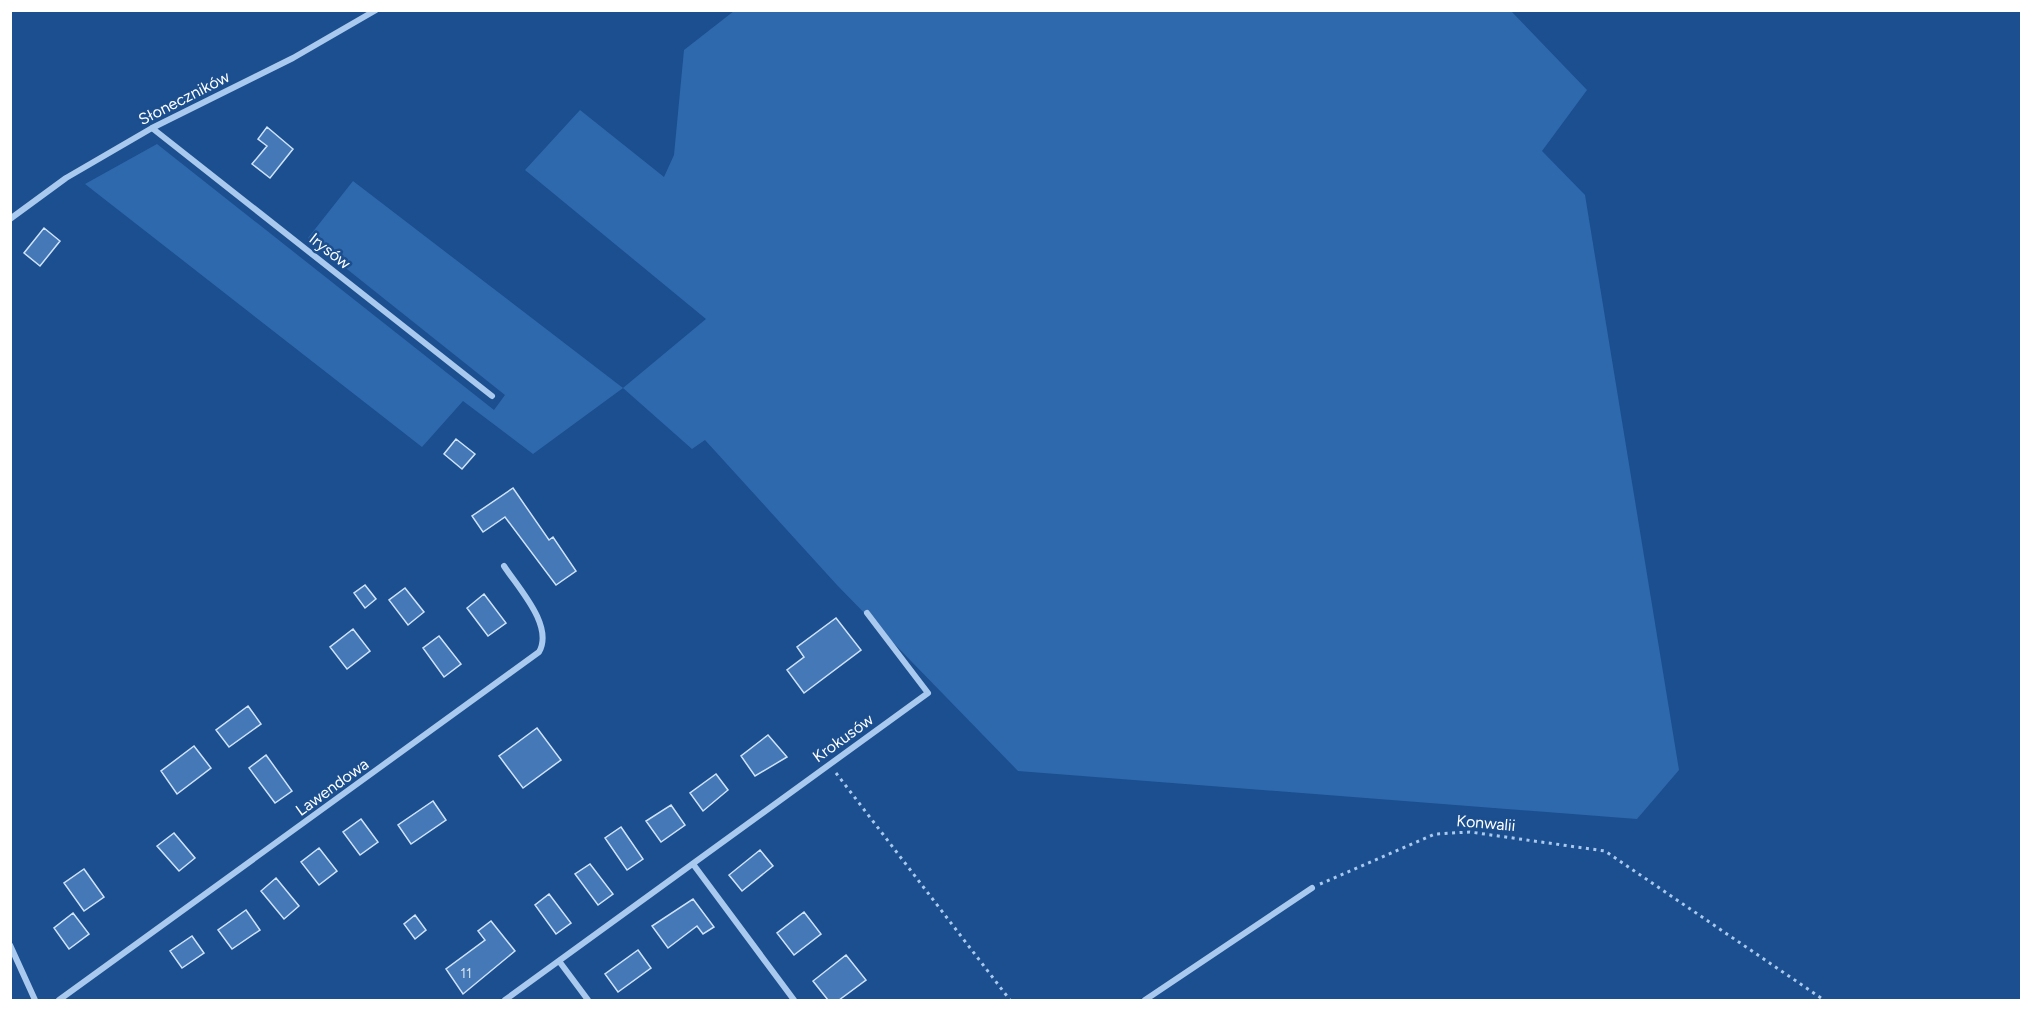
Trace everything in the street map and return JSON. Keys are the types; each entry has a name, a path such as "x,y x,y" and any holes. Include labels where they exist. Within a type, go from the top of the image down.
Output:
{"street":[{"name":"Słoneczników","path":"10,219 66,178 152,128 293,58 376,10"},
{"name":"Irysów","path":"152,128 492,396"},
{"name":"Lawendowa","path":"59,1000 539,652 545,642 544,627 504,566"},
{"name":"Krokusów","path":"505,1000 928,693 867,612"},
{"path":"693,864 795,1000"},
{"path":"1145,1000 1312,888"},
{"path":"10,945 35,1000"},
{"path":"559,961 588,1000"}],"path":[{"path":"830,764 1010,1000"},
{"name":"Konwalii","path":"1312,888 1435,834 1470,832 1605,851 1824,1000"}],"shaded area":[{"path":"734,11 1511,11 1587,90 1542,151 1585,195 1679,770 1637,819 1018,771 837,585 705,440 692,449 623,388 706,319 525,170 580,110 664,177 674,155 684,50"},
{"path":"157,144 494,410 505,395 308,238 353,181 623,388 533,454 463,401 422,447 85,184"}],"building":[{"path":"267,127 293,149 270,178 252,164 267,146 258,139"},
{"path":"44,228 60,241 40,266 24,253"},
{"path":"456,439 475,454 462,469 444,454"},
{"path":"513,488 549,540 553,537 576,571 556,585 505,517 483,532 472,516"},
{"path":"365,585 376,599 365,608 354,593"},
{"path":"405,588 424,612 408,625 389,600"},
{"path":"484,594 506,623 488,636 467,608"},
{"path":"836,618 861,650 804,693 787,670 804,657 797,647"},
{"path":"353,629 370,651 347,669 330,647"},
{"path":"439,636 461,664 444,677 423,648"},
{"path":"248,706 261,724 229,747 216,730"},
{"path":"537,728 561,760 523,788 499,756"},
{"path":"768,735 787,757 755,776 741,756"},
{"path":"194,746 211,768 177,794 161,771"},
{"path":"266,755 292,791 275,803 249,768"},
{"path":"716,774 728,790 703,811 690,793"},
{"path":"433,801 446,820 411,844 398,825"},
{"path":"671,805 685,825 661,842 646,821"},
{"path":"361,819 378,842 360,855 343,832"},
{"path":"621,827 643,859 627,870 605,838"},
{"path":"174,833 195,858 179,871 157,846"},
{"path":"319,848 337,871 319,885 301,862"},
{"path":"760,850 773,866 742,891 729,875"},
{"path":"590,864 613,894 598,905 575,874"},
{"path":"84,869 104,897 84,911 64,883"},
{"path":"276,878 299,906 284,919 261,891"},
{"path":"549,894 571,923 556,934 535,905"},
{"path":"693,899 714,927 703,934 697,926 668,948 652,926"},
{"path":"246,910 260,930 232,949 218,930"},
{"path":"804,912 821,934 794,955 777,933"},
{"path":"73,913 89,934 69,949 54,928"},
{"path":"415,915 426,930 415,939 404,924"},
{"path":"491,921 515,951 463,994 446,969 485,940 478,931"},
{"path":"192,936 204,953 182,968 170,951"},
{"path":"638,950 651,968 618,992 605,974"},
{"path":"846,955 866,980 839,1000 828,1000 813,981"}]}
